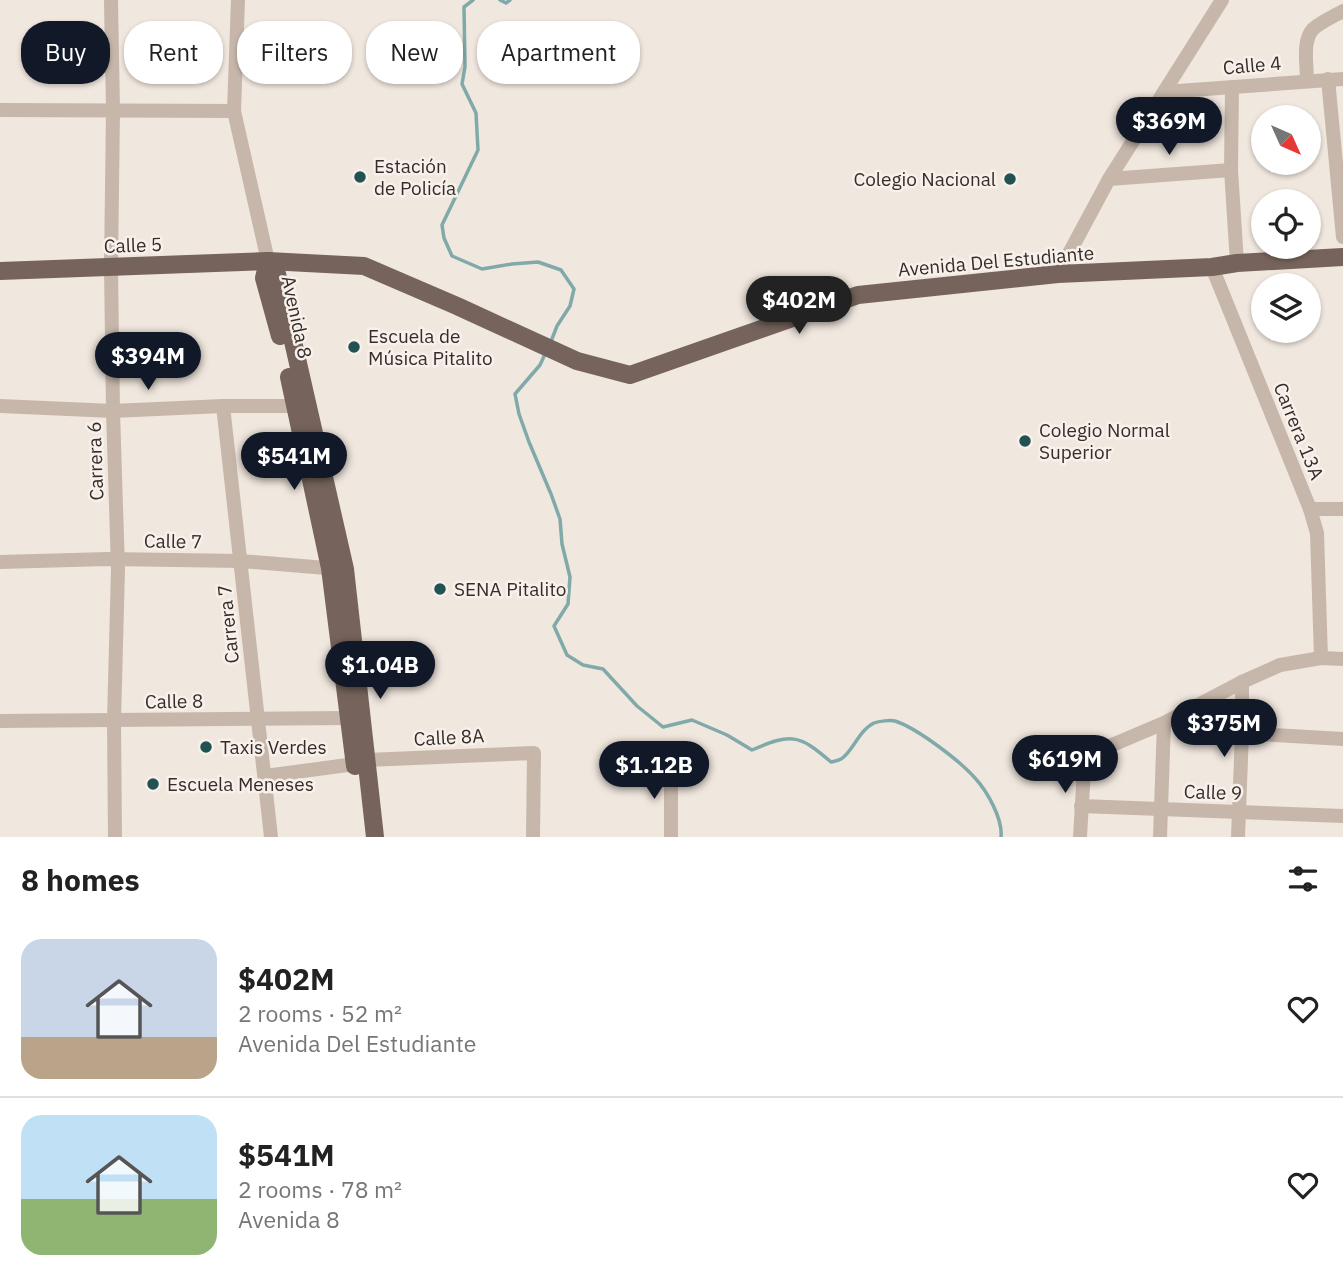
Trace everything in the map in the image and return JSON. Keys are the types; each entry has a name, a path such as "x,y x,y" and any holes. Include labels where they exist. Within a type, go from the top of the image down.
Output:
{"main road":[{"name":"Avenida Del Estudiante","path":"268,261 364,266 577,361 630,375 858,295 1058,274 1212,267 1343,257"},
{"name":"Calle 5","path":"0,271 268,261"},
{"name":"Avenida 8","path":"268,261 277,274 301,406 338,568 361,762 374,837"},
{"name":"Avenida 8","path":"338,568 349,718 361,762 363,837"}],"street":[{"name":"Carrera 6","path":"111,0 111,267 117,559 115,837"},
{"path":"238,0 234,111 268,261"},
{"path":"1058,274 1109,179 1222,0"},
{"path":"1307,80 1307,44 1313,29 1343,11"},
{"path":"1328,79 1343,237"},
{"name":"Calle 4","path":"1164,92 1343,79"},
{"path":"1232,87 1231,170 1237,263"},
{"path":"0,110 234,111"},
{"path":"1109,179 1231,170"},
{"name":"Carrera 13A","path":"1212,267 1310,509 1317,533 1321,658"},
{"path":"0,406 113,411 301,406"},
{"name":"Carrera 7","path":"223,406 271,837"},
{"path":"1310,509 1343,509"},
{"name":"Calle 7","path":"0,562 117,559 241,561 338,568"},
{"path":"1080,837 1084,769 1088,761 1105,748 1164,723 1280,665 1321,658 1343,659"},
{"path":"1238,837 1242,682"},
{"name":"Calle 8","path":"0,721 349,718"},
{"path":"1160,837 1164,723"},
{"path":"1242,733 1343,739"},
{"name":"Calle 8A","path":"265,776 361,762 534,753 533,837"},
{"path":"671,766 671,837"},
{"name":"Calle 9","path":"1082,806 1343,816"}],"waterway":[{"path":"473,0 464,7 465,67 462,84 476,113 478,150 442,225 444,238 452,256 482,269 538,262 561,270 574,289 570,306 557,326 550,344"},
{"path":"500,0 506,3 510,0"},
{"path":"545,354 540,365 515,394 529,442 560,519 562,544 570,577 568,604 554,626 567,655 583,665 603,669 637,706 663,727 692,720 727,735 752,750 776,741 794,739 811,746 831,762 845,756 864,731 874,723 893,721 904,725 938,746 975,778 993,806 1001,837"}],"place":[{"name":"Estación de Policía","path":"360,177"},
{"name":"Colegio Nacional","path":"1010,179"},
{"name":"Escuela de Música Pitalito","path":"354,347"},
{"name":"Colegio Normal Superior","path":"1025,441"},
{"name":"SENA Pitalito","path":"440,589"},
{"name":"Taxis Verdes","path":"206,747"},
{"name":"Escuela Meneses","path":"153,784"}]}
